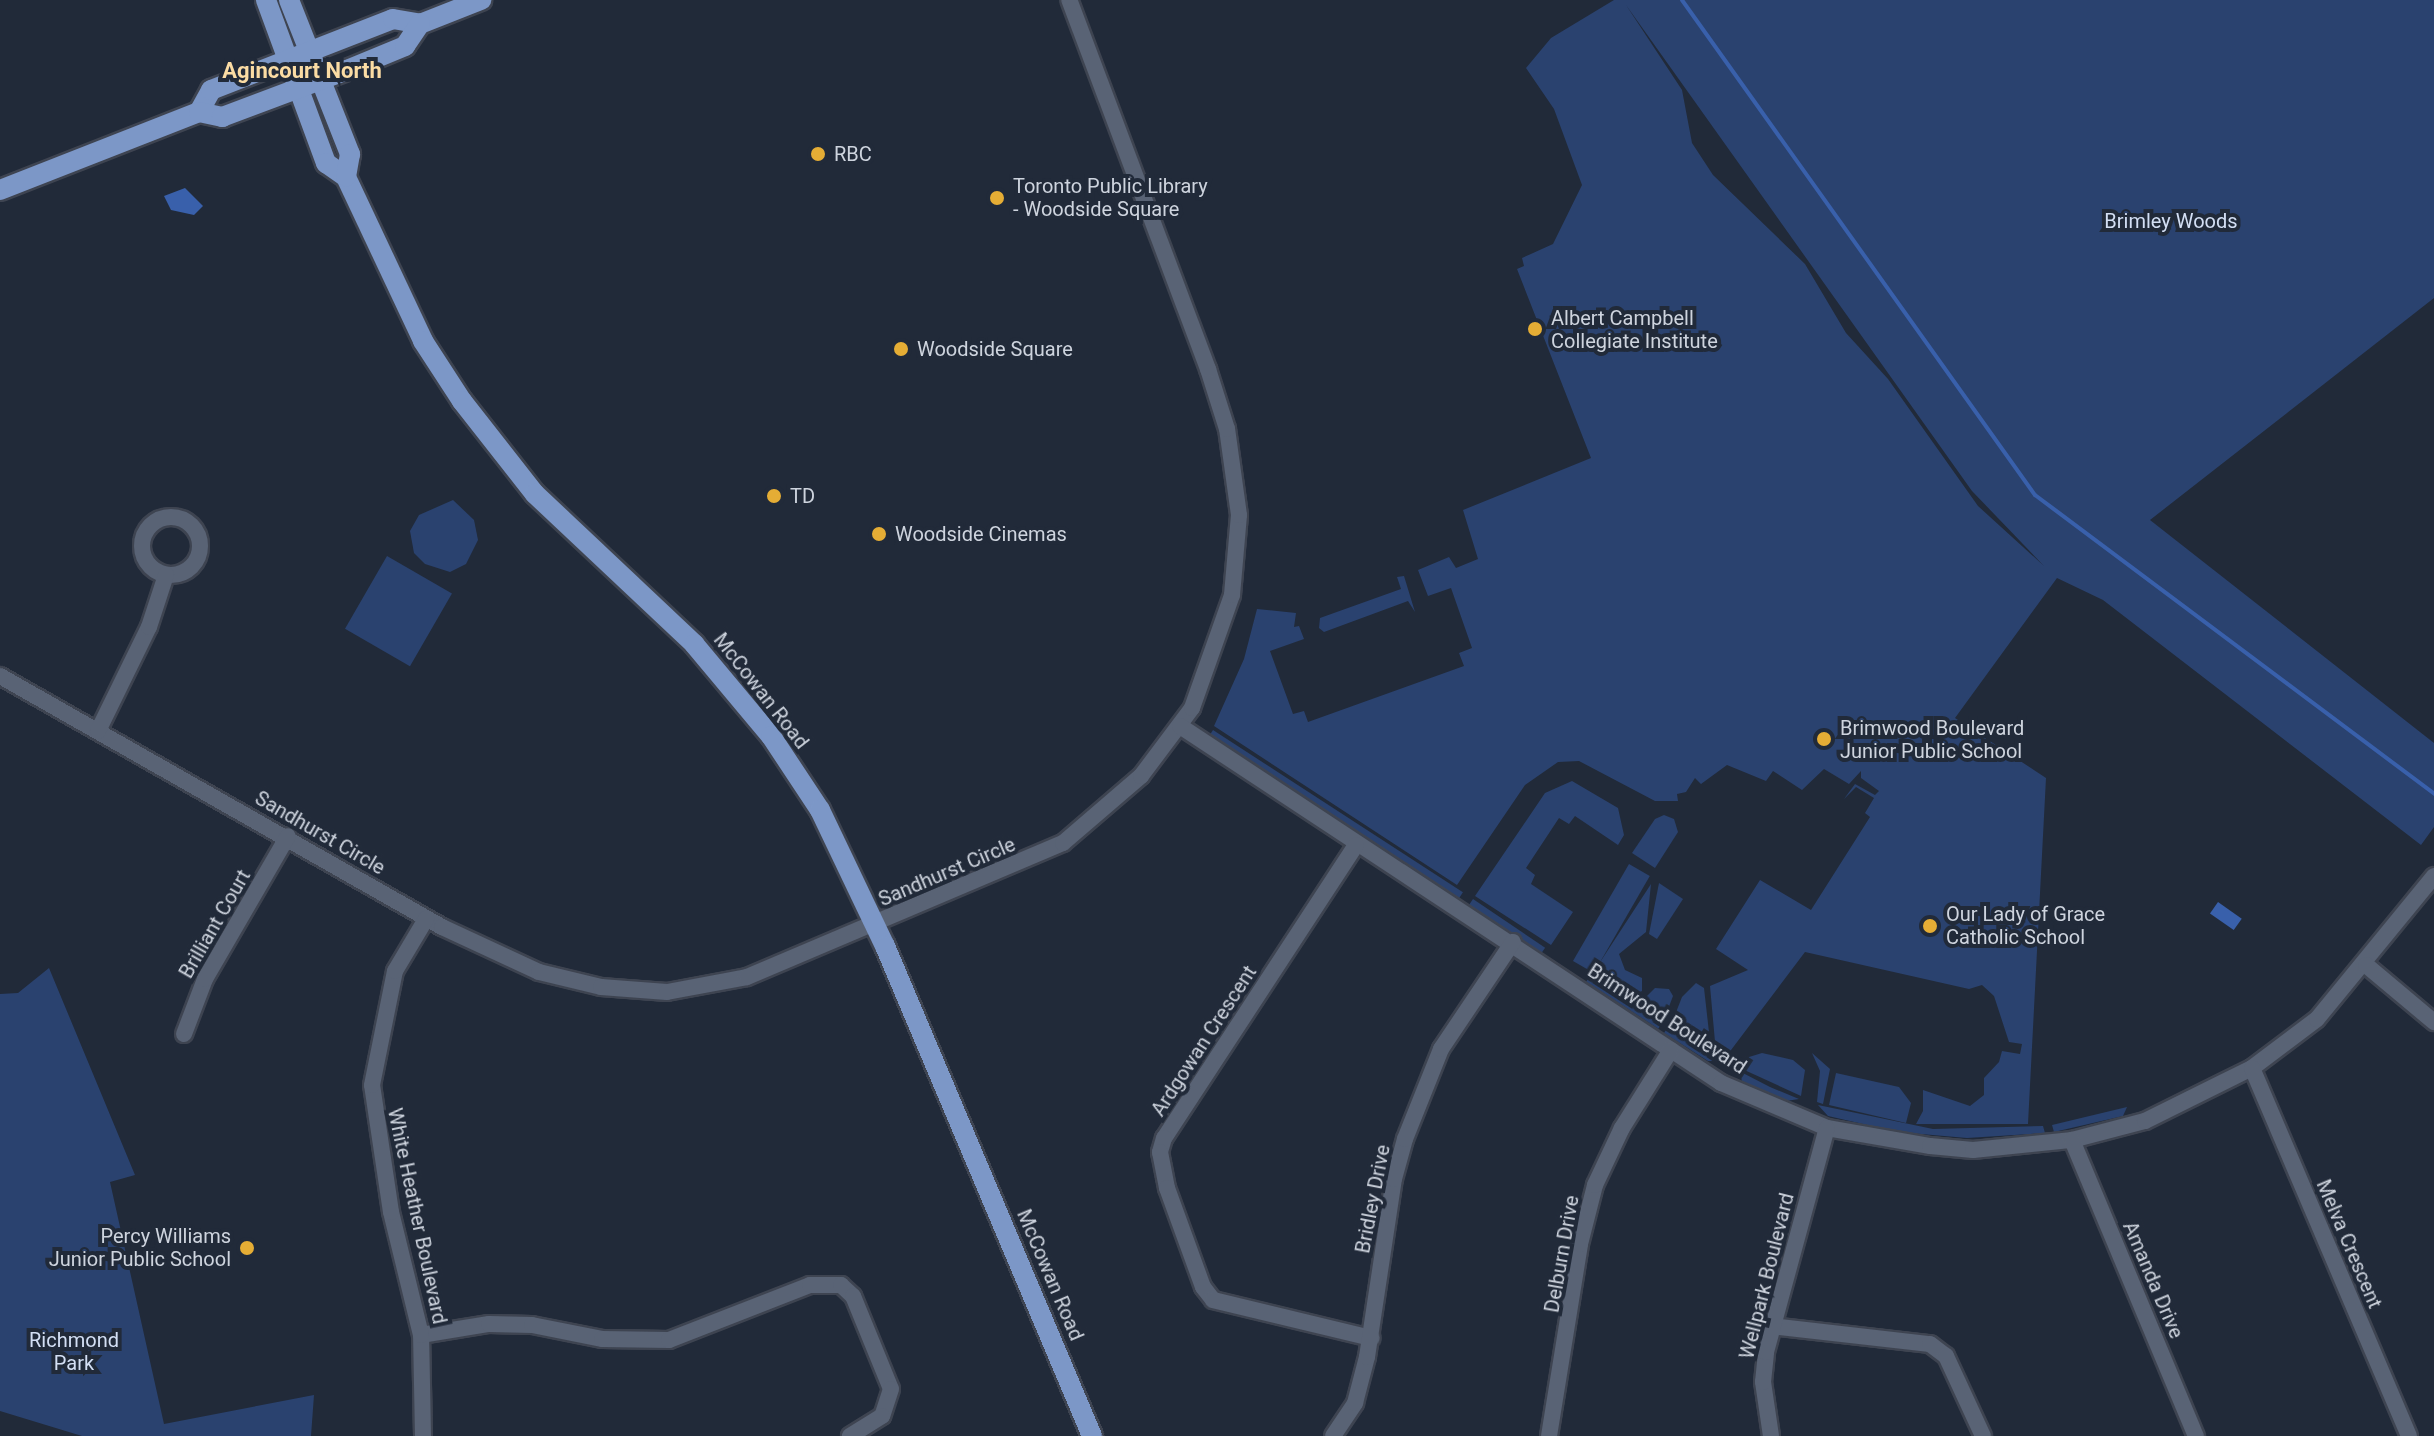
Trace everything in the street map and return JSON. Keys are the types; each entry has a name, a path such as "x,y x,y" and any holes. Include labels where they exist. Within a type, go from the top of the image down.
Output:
{"main road":[{"name":"McCowan Road","path":"266,0 326,163 346,177 417,329 462,401 535,494 694,644 771,736 820,810 875,924 1092,1436"},
{"name":"McCowan Road","path":"289,0 350,154 346,177"},
{"path":"199,112 211,90 393,19 420,24 481,0"},
{"path":"0,190 199,112 222,117 405,46 420,24"}],"street":[{"name":"Sandhurst Circle","path":"0,676 288,836 426,919 539,972 601,987 667,992 747,977 1063,843 1141,776 1180,726 1219,644 1232,595 1237,482 1204,356 1069,0"},
{"path":"98,731 149,627 166,575"},
{"name":"Brimwood Boulevard","path":"1180,726 1356,845 1513,942 1721,1083 1827,1128 1973,1150 2072,1140 2145,1121 2252,1068 2317,1019 2366,965 2434,876"},
{"name":"Brilliant Court","path":"184,1034 205,979 288,836"},
{"name":"Ardgowan Crescent","path":"1356,845 1164,1138 1160,1152 1167,1188 1203,1287 1213,1300 1371,1338"},
{"name":"White Heather Boulevard","path":"423,1436 421,1335 391,1212 372,1085 395,971 426,919"},
{"name":"Bridley Drive","path":"1333,1436 1355,1403 1371,1338 1391,1192 1405,1139 1441,1049 1513,942"},
{"path":"2366,965 2434,1022"},
{"name":"Delburn Drive","path":"1549,1436 1580,1244 1595,1185 1622,1128 1671,1050"},
{"name":"Melva Crescent","path":"2252,1068 2409,1436"},
{"name":"Wellpark Boulevard","path":"1771,1436 1763,1382 1771,1326 1827,1128"},
{"name":"Amanda Drive","path":"2072,1140 2196,1436"},
{"path":"421,1335 518,1324 602,1339 669,1340 810,1285 841,1285 853,1296 891,1389 882,1416 850,1436"},
{"path":"1771,1326 1930,1344 1946,1356 1983,1436"}],"green space":[{"name":"Brimley Woods","path":"1614,0 2434,0 2434,298 2150,520 2434,743 2434,827 2421,845 2103,600 2057,578 1955,718 2046,778 2028,1124 1916,1124 1923,1111 1923,1090 1970,1106 1984,1095 1984,1078 1999,1062 2002,1051 2020,1054 2022,1044 2009,1042 1994,996 1982,985 1969,989 1805,952 1725,1058 1716,1053 1710,986 1748,970 1716,949 1760,880 1811,910 1870,817 1865,813 1874,798 1856,787 1844,799 1855,784 1875,795 1879,791 1861,778 1861,771 1849,784 1824,769 1802,790 1773,771 1766,781 1727,765 1701,784 1695,778 1686,792 1677,794 1678,801 1655,801 1579,761 1558,762 1525,785 1457,885 1214,726 1244,659 1257,609 1296,613 1294,627 1299,626 1304,639 1270,651 1293,714 1304,711 1308,722 1464,666 1459,653 1472,648 1451,588 1428,596 1418,570 1449,557 1456,568 1478,559 1463,510 1591,458 1517,269 1524,266 1522,258 1553,244 1582,185 1554,109 1526,68 1551,38","holes":["1626,5 1972,491 2044,566 1978,506 1888,379 1846,333 1805,264 1713,175 1692,143 1682,90"]},
{"path":"453,500 474,520 478,540 466,564 450,572 425,564 414,553 410,531 419,515"},
{"path":"387,556 452,594 410,666 345,629"},
{"path":"1404,576 1415,612 1408,601 1324,632 1319,628 1320,618 1401,589 1397,577"},
{"path":"1213,730 1463,892 1459,899 1209,737"},
{"path":"1572,781 1618,808 1624,835 1618,845 1575,816 1569,824 1559,818 1526,868 1535,875 1531,884 1573,912 1551,945 1475,896 1545,793"},
{"path":"1664,815 1674,819 1678,832 1655,868 1632,853 1655,819"},
{"path":"1629,864 1650,876 1594,973 1573,961"},
{"path":"1659,883 1683,899 1657,939 1649,934"},
{"path":"1651,884 1646,932 1619,954 1625,970 1642,978 1642,991 1630,997 1593,973"},
{"path":"1473,899 1545,948 1540,955 1468,906"},
{"name":"Richmond Park","path":"49,968 135,1175 110,1182 164,1424 314,1395 311,1436 82,1436 0,1411 0,994 18,993"},
{"path":"1590,976 1662,1023 1658,1029 1586,982"},
{"path":"1696,983 1704,988 1711,1050 1671,1025 1682,997"},
{"path":"1655,988 1669,989 1673,996 1664,1020 1639,1004"},
{"path":"1668,1027 1721,1061 1708,1061 1664,1033"},
{"path":"1762,1053 1793,1060 1805,1070 1801,1096 1740,1068 1749,1057"},
{"path":"1812,1053 1830,1069 1823,1104 1817,1102 1820,1071"},
{"path":"1739,1071 1799,1099 1786,1101 1762,1091 1742,1081"},
{"path":"1836,1073 1899,1087 1911,1103 1906,1123 1829,1105"},
{"path":"1818,1105 1933,1129 2043,1126 2045,1133 1967,1138 1898,1132 1828,1116"},
{"path":"2127,1107 2123,1116 2054,1132 2052,1125"}],"shaded area":[{"path":"185,188 203,206 194,215 171,210 164,196"},
{"path":"2218,902 2242,919 2234,930 2210,913"}],"waterway":[{"path":"1682,0 2035,495 2434,794"}],"place":[{"name":"RBC","path":"818,154"},
{"name":"Toronto Public Library - Woodside Square","path":"997,198"},
{"name":"Albert Campbell Collegiate Institute","path":"1535,329"},
{"name":"Woodside Square","path":"901,349"},
{"name":"TD","path":"774,496"},
{"name":"Woodside Cinemas","path":"879,534"},
{"name":"Brimwood Boulevard Junior Public School","path":"1824,739"},
{"name":"Our Lady of Grace Catholic School","path":"1930,926"},
{"name":"Percy Williams Junior Public School","path":"247,1248"}],"district":[{"name":"Agincourt North","path":"302,71"}]}
